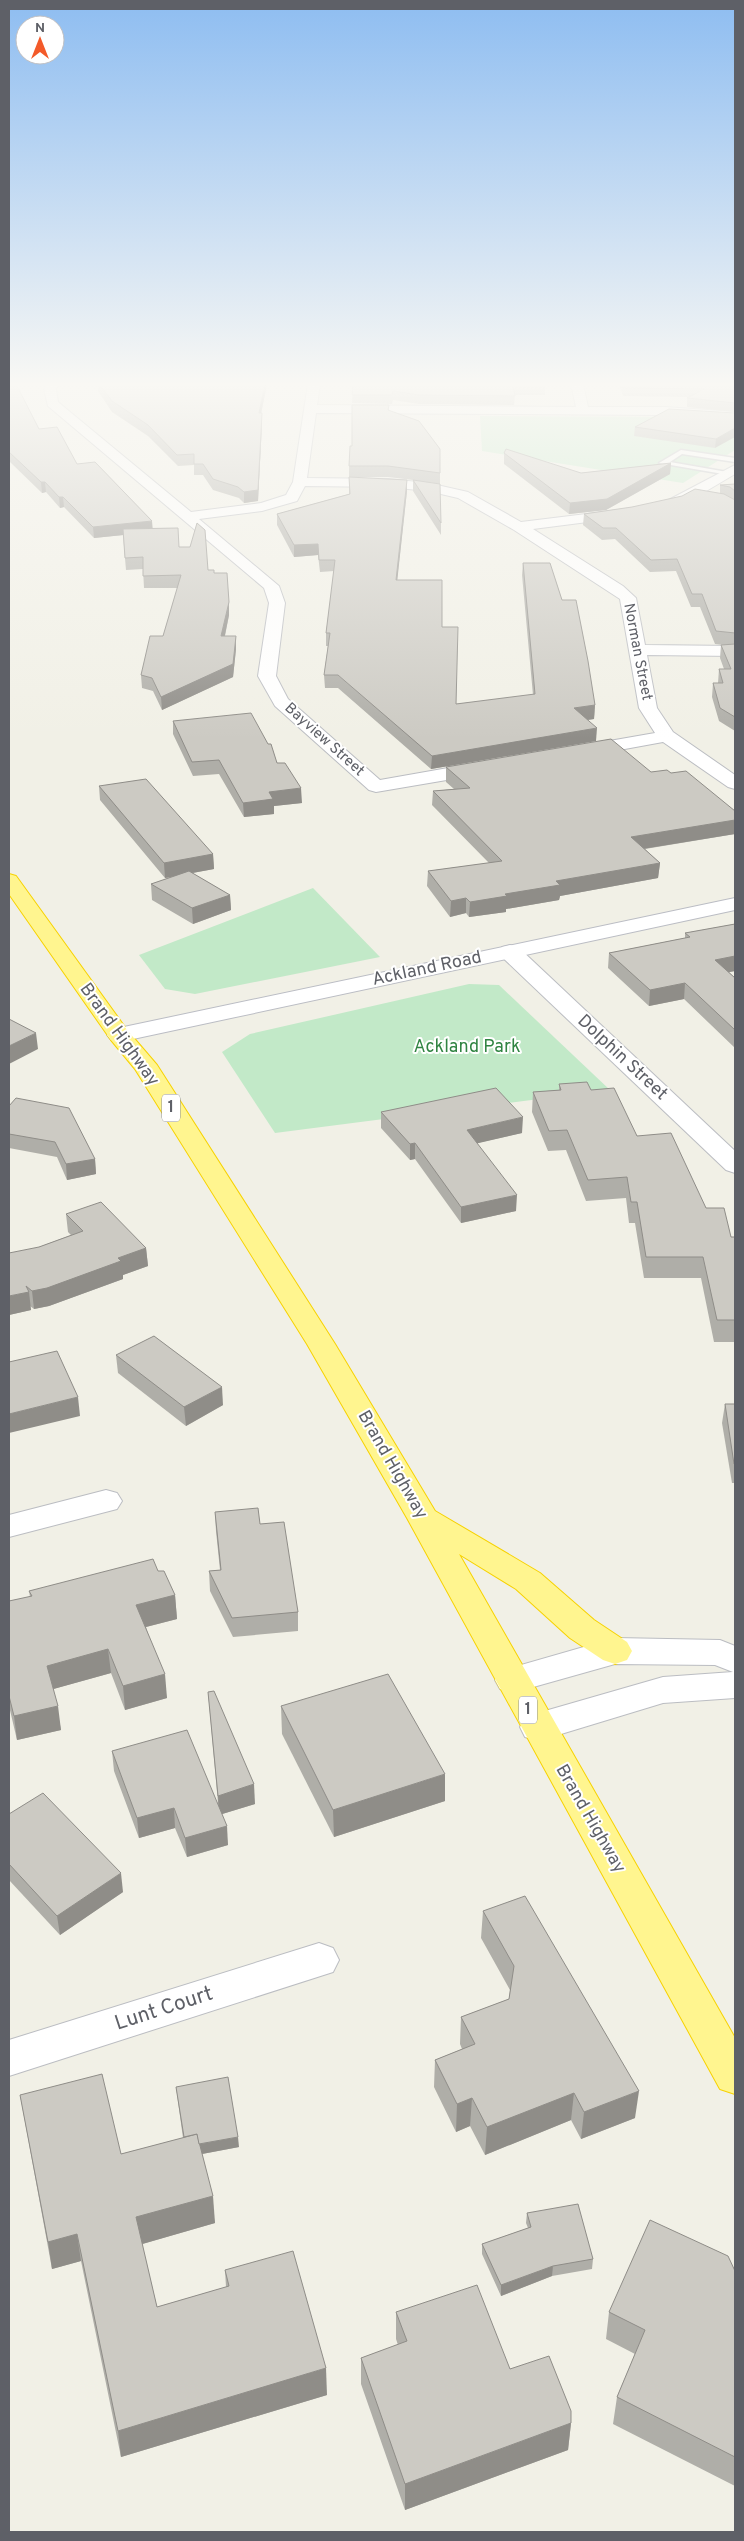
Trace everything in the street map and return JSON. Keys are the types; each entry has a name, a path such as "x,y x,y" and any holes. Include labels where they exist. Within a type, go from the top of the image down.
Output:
{"highway":[{"name":"Brand Highway","path":"9,880 119,1035 145,1065 315,1336 423,1518 538,1727 735,2076"},
{"path":"423,1518 528,1581 582,1630 615,1651"}],"street":[{"name":"Bayview Street","path":"173,503 271,586 277,603 267,676 282,702 376,786 494,766"},
{"path":"189,516 262,507 276,503"},
{"name":"Norman Street","path":"477,503 519,526 618,589 628,598 648,708 666,736 735,783"},
{"path":"649,509 677,503"},
{"path":"519,526 631,513"},
{"path":"638,650 735,651"},
{"path":"563,754 666,736"},
{"name":"Ackland Road","path":"119,1035 735,904"},
{"name":"Dolphin Street","path":"510,952 735,1164"},
{"path":"9,1526 106,1501"},
{"path":"512,1680 615,1651 720,1653 735,1660"},
{"path":"538,1727 663,1690 735,1685"},
{"name":"Lunt Court","path":"9,2058 319,1960"}],"green space":[{"path":"313,888 380,957 195,994 165,989 139,955"},
{"name":"Ackland Park","path":"469,984 499,985 610,1090 275,1133 222,1052 250,1034"}],"building":[{"path":"69,503 134,503 152,521 93,527"},
{"path":"319,503 405,503 396,580 442,580 442,627 458,627 456,704 535,694 523,563 550,563 562,600 576,600 588,661 595,705 574,708 597,728 432,756 338,675 324,675 330,633 326,633 335,560 319,560 318,544 294,545 277,514"},
{"path":"428,503 440,503 441,523"},
{"path":"652,503 735,503 735,633 716,631 702,594 692,594 677,559 651,560 616,528 603,528 584,514"},
{"path":"197,523 205,530 208,570 214,570 214,573 227,573 229,602 221,636 236,636 233,664 161,697 152,678 141,675 150,636 163,636 181,575 143,576 143,557 125,558 123,529 178,528 179,547 190,547"},
{"path":"735,644 735,717 720,708 713,683 723,683 719,669 731,669 721,645"},
{"path":"251,713 268,744 271,744 277,763 285,763 301,788 269,792 273,799 243,803 219,760 192,762 173,721"},
{"path":"611,739 651,772 667,770 671,773 686,771 735,811 735,820 631,837 660,863 556,881 560,885 505,894 507,896 470,902 466,898 451,901 428,871 502,861 433,791 470,788 446,767"},
{"path":"146,779 213,854 164,863 99,786"},
{"path":"189,871 230,895 192,908 151,884"},
{"path":"735,924 735,956 715,960 735,978 735,1030 685,983 650,990 609,953 690,937 685,933"},
{"path":"9,1019 36,1033 9,1046"},
{"path":"587,1082 591,1090 614,1088 637,1136 671,1133 706,1208 724,1208 731,1237 735,1237 735,1320 717,1320 703,1257 646,1257 637,1202 631,1202 627,1177 588,1180 567,1130 549,1131 533,1092 561,1090 559,1084"},
{"path":"496,1088 523,1117 467,1130 517,1195 461,1207 415,1143 410,1144 381,1112"},
{"path":"16,1098 69,1108 95,1159 66,1164 55,1142 9,1134 9,1106"},
{"path":"101,1202 146,1248 118,1258 121,1261 47,1288 32,1291 26,1286 29,1292 9,1296 9,1253 39,1247 83,1231 66,1214"},
{"path":"154,1336 222,1387 184,1407 116,1355"},
{"path":"57,1351 78,1397 9,1414 9,1362"},
{"path":"725,1404 735,1404 735,1464 734,1464"},
{"path":"258,1508 260,1524 284,1522 298,1612 232,1618 209,1571 221,1570 215,1512"},
{"path":"153,1559 158,1571 164,1571 175,1595 136,1605 165,1674 123,1686 108,1649 47,1666 58,1706 14,1716 9,1696 9,1601 32,1596 29,1591"},
{"path":"388,1674 445,1774 333,1810 281,1706"},
{"path":"214,1691 254,1784 218,1796 208,1692"},
{"path":"187,1730 227,1826 185,1838 174,1808 137,1818 112,1751"},
{"path":"43,1793 121,1873 57,1916 9,1864 9,1814"},
{"path":"525,1896 639,2091 584,2112 574,2093 487,2127 472,2098 457,2104 435,2060 475,2044 461,2017 509,1999 514,1966 483,1911"},
{"path":"102,2074 121,2154 197,2134 213,2196 136,2217 157,2307 229,2286 225,2270 293,2251 326,2368 118,2431 77,2234 48,2242 20,2095"},
{"path":"228,2077 238,2137 199,2144 197,2134 184,2137 176,2087"},
{"path":"578,2204 593,2259 553,2266 501,2285 482,2244 531,2227 527,2213"},
{"path":"650,2220 728,2256 735,2271 735,2457 617,2397 645,2330 609,2312"},
{"path":"477,2285 510,2369 549,2356 571,2411 571,2423 405,2484 361,2358 407,2341 396,2312"}]}
